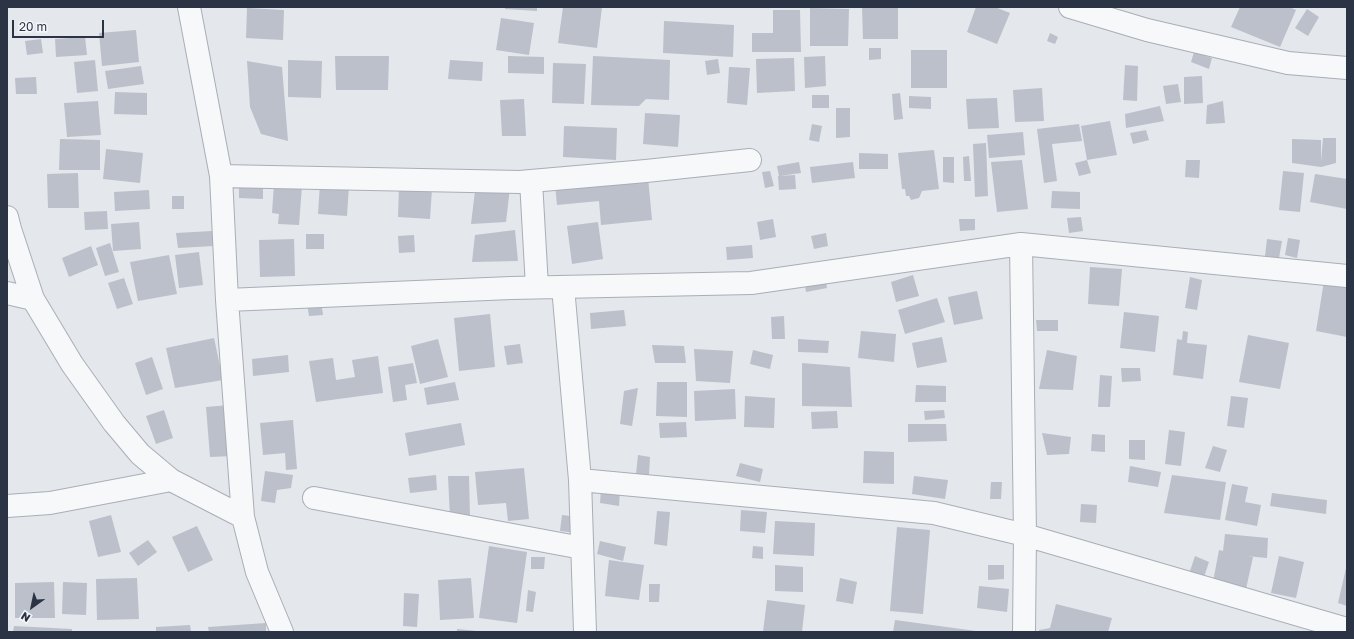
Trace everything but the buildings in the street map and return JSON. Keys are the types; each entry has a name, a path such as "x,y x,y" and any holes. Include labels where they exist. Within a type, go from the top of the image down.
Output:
{"street":[{"path":"189,7 221,176 227,300 243,517 257,572 282,632"},
{"path":"1070,7 1147,30 1288,63 1347,68"},
{"path":"221,176 512,182 646,171 750,160"},
{"path":"531,181 538,287"},
{"path":"7,217 33,299 72,364 114,423 140,454 171,480 243,517"},
{"path":"227,300 563,286 751,284 1020,244 1347,276"},
{"path":"1020,244 1025,535 1024,632"},
{"path":"563,286 580,480 585,632"},
{"path":"7,293 33,299"},
{"path":"7,506 50,503 171,480"},
{"path":"580,480 934,513 1025,535 1347,629"},
{"path":"314,498 582,548"}]}
